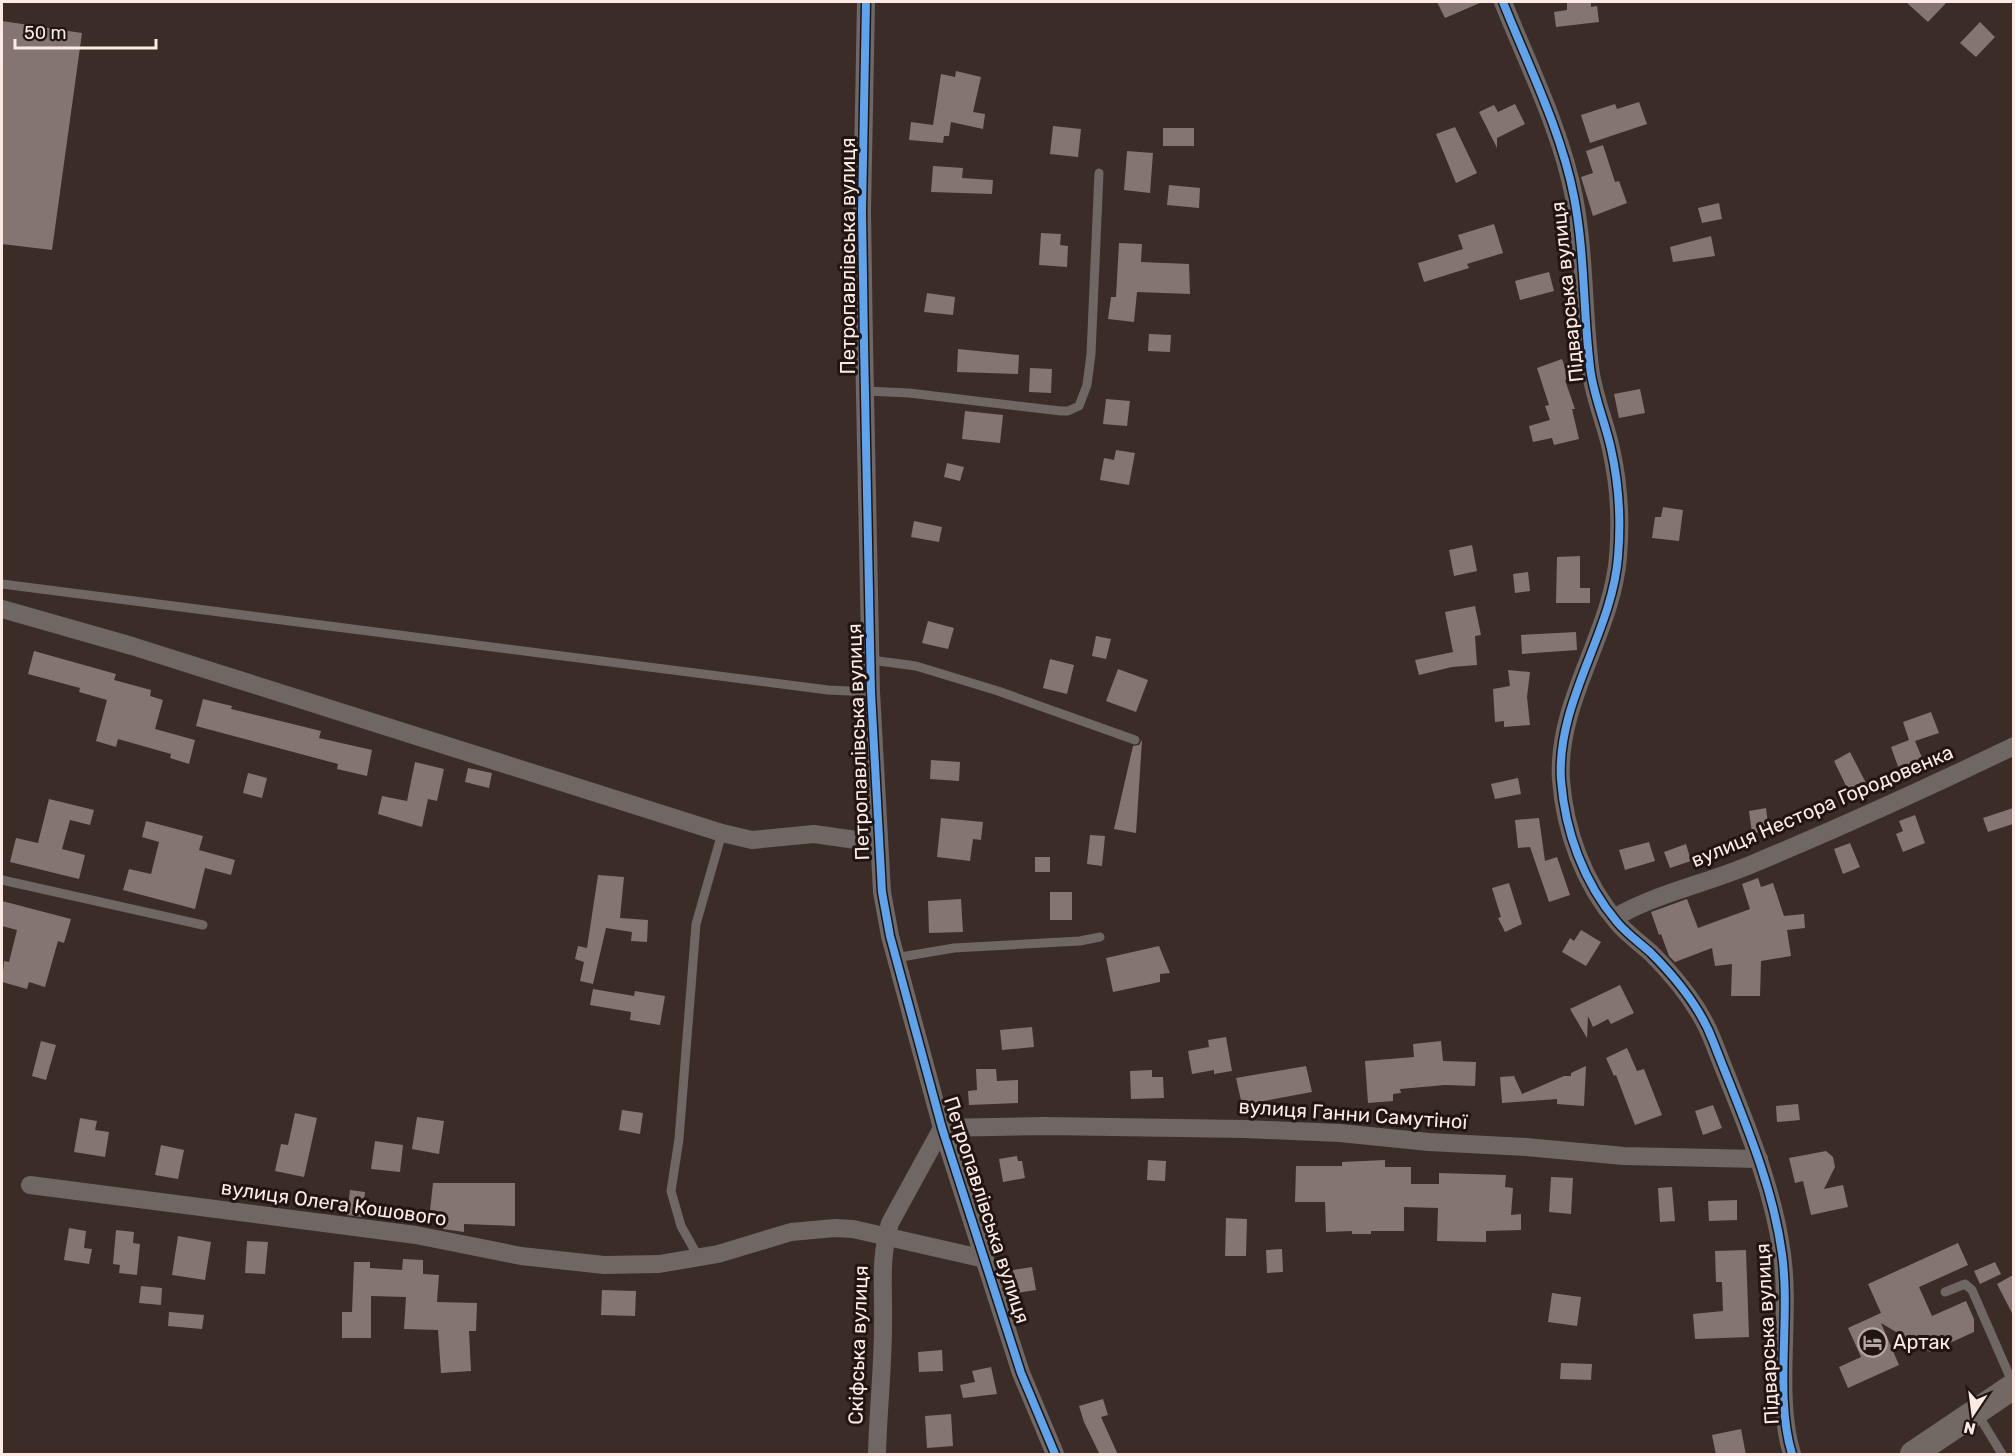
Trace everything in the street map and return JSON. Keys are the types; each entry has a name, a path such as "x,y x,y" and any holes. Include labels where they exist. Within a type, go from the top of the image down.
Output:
{"main road":[{"path":"1913,1455 2013,1386"}],"street":[{"name":"Петропавлівська вулиця","path":"866,2 862,211 871,692 878,843 885,912 895,958 942,1128 1021,1373 1055,1455"},
{"name":"Підварська вулиця","path":"1503,2 1553,126 1569,173 1582,243 1590,367 1617,481 1619,532 1616,578 1607,613 1569,719 1561,764 1564,798 1576,849 1592,885 1614,918 1657,959 1701,1017 1759,1159 1783,1257 1786,1416 1792,1455"},
{"path":"2,609 142,649 722,833 752,840 814,834 878,843"},
{"name":"вулиця Нестора Городовенка","path":"1614,918 1649,900 1749,866 1929,787 2013,746"},
{"name":"вулиця Ганни Самутіної","path":"942,1128 1045,1126 1289,1131 1624,1156 1759,1159"},
{"name":"Скіфська вулиця","path":"877,1455 883,1327 881,1280 886,1237 890,1223 942,1128"},
{"name":"вулиця Олега Кошового","path":"30,1185 416,1235 566,1262 632,1265 699,1258 782,1234 812,1229 852,1229 985,1259"}],"lane":[{"path":"865,391 909,393 1061,411 1068,411 1079,406 1087,385 1090,354 1099,173"},
{"path":"2,584 808,688 871,692"},
{"path":"871,660 916,666 998,690 1135,740"},
{"path":"699,1258 678,1219 671,1191 680,1139 696,924 722,833"},
{"path":"2,880 203,925"},
{"path":"895,958 954,948 1080,941 1100,937"},
{"path":"1945,1292 1965,1284 1972,1290 2013,1386"},
{"path":"1976,1411 2002,1455"}],"building":[{"path":"1437,2 1482,2 1445,18"},
{"path":"1567,2 1591,2 1591,7 1597,6 1599,22 1556,27 1554,12 1567,10"},
{"path":"1906,2 1947,2 1928,22"},
{"path":"2,21 82,33 52,250 2,244"},
{"path":"1980,22 1995,37 1976,57 1960,43"},
{"path":"956,71 981,77 973,112 985,114 983,129 951,122 949,136 944,136 943,143 909,140 911,122 933,125 941,74 955,77"},
{"path":"1639,102 1647,124 1590,143 1581,115 1615,104 1617,109"},
{"path":"1515,104 1525,124 1497,138 1497,148 1479,112 1494,105 1498,112"},
{"path":"1053,126 1081,129 1078,157 1050,154"},
{"path":"1455,127 1477,173 1456,183 1436,134"},
{"path":"1163,128 1194,128 1194,146 1163,146"},
{"path":"1603,145 1615,182 1619,181 1627,203 1593,216 1581,177 1593,173 1586,151"},
{"path":"1127,151 1153,153 1150,193 1124,190"},
{"path":"933,166 963,168 962,178 993,180 992,194 931,192"},
{"path":"1169,185 1200,188 1199,208 1167,205"},
{"path":"1719,203 1722,219 1702,223 1698,208"},
{"path":"1494,224 1503,253 1467,264 1469,268 1424,282 1418,263 1463,249 1458,235"},
{"path":"1041,233 1061,234 1060,245 1068,246 1067,267 1039,265"},
{"path":"1711,236 1715,256 1673,262 1670,247"},
{"path":"1119,243 1142,244 1141,262 1189,264 1190,294 1137,292 1134,322 1108,319 1111,297 1116,297"},
{"path":"1549,272 1554,291 1520,300 1515,281"},
{"path":"927,293 955,297 953,315 924,312"},
{"path":"1149,334 1171,335 1170,352 1148,351"},
{"path":"958,349 1019,355 1018,374 957,372"},
{"path":"1562,359 1569,379 1565,380 1575,409 1572,409 1579,439 1554,445 1552,438 1533,442 1529,426 1550,420 1545,406 1549,405 1537,368"},
{"path":"1030,368 1052,369 1051,393 1029,392"},
{"path":"1640,389 1645,413 1619,418 1614,394"},
{"path":"1106,399 1130,401 1127,426 1103,424"},
{"path":"965,411 1003,415 1000,443 962,439"},
{"path":"1116,450 1135,453 1129,485 1100,480 1104,458 1114,460"},
{"path":"947,463 964,467 960,481 944,477"},
{"path":"1663,507 1683,510 1679,541 1652,538 1655,517 1661,517"},
{"path":"914,521 942,527 939,542 911,537"},
{"path":"1472,545 1477,571 1454,576 1449,550"},
{"path":"1580,556 1580,588 1590,588 1590,603 1556,603 1557,557"},
{"path":"1528,572 1530,591 1515,593 1513,574"},
{"path":"1475,606 1481,635 1475,636 1477,665 1452,667 1419,675 1415,660 1453,652 1445,612"},
{"path":"928,621 954,628 948,649 922,643"},
{"path":"1576,632 1577,650 1522,654 1521,635"},
{"path":"1096,636 1111,639 1106,659 1092,656"},
{"path":"34,651 116,674 114,680 151,690 150,696 163,700 155,729 195,740 189,764 170,758 171,754 118,739 116,747 96,741 107,700 79,692 80,688 28,674"},
{"path":"1050,659 1074,665 1067,694 1043,688"},
{"path":"1118,669 1148,680 1136,712 1106,701"},
{"path":"1508,670 1530,672 1527,697 1530,725 1504,727 1504,721 1495,722 1493,689 1510,686"},
{"path":"203,699 232,706 231,709 321,731 319,738 372,750 367,776 337,769 338,764 196,726"},
{"path":"1931,712 1939,733 1915,741 1923,760 1899,769 1891,747 1909,740 1903,722"},
{"path":"1142,740 1136,833 1114,829 1133,746 1139,745"},
{"path":"1850,752 1867,785 1850,794 1834,761"},
{"path":"931,760 960,762 959,781 930,779"},
{"path":"415,762 444,769 437,801 428,799 422,827 378,814 382,796 407,801"},
{"path":"468,768 492,773 489,788 465,782"},
{"path":"248,773 267,778 262,798 243,793"},
{"path":"1518,778 1521,794 1495,799 1491,784"},
{"path":"49,799 94,810 90,825 70,820 62,849 85,855 79,879 10,862 16,838 38,843"},
{"path":"1766,808 1769,831 1752,833 1749,811"},
{"path":"2013,808 2013,824 1988,832 1983,818"},
{"path":"1915,815 1925,843 1903,852 1896,834 1903,831 1899,821"},
{"path":"941,818 983,822 981,840 973,839 970,861 937,857"},
{"path":"1539,818 1545,861 1557,857 1570,895 1549,902 1530,847 1518,848 1515,820"},
{"path":"146,821 203,836 199,850 235,860 231,875 205,868 195,909 123,890 129,869 151,874 159,842 142,837"},
{"path":"1090,835 1105,836 1102,866 1087,864"},
{"path":"1649,842 1655,861 1625,870 1619,850"},
{"path":"1850,843 1860,867 1843,874 1834,849"},
{"path":"1686,844 1691,861 1670,868 1664,852"},
{"path":"1035,857 1050,857 1050,872 1035,872"},
{"path":"598,875 624,877 620,918 648,920 647,942 631,941 632,932 606,928 593,984 580,981 584,962 575,959 578,946 587,948"},
{"path":"1758,878 1761,887 1773,883 1784,916 1804,914 1805,928 1787,930 1791,956 1761,961 1760,996 1731,996 1732,964 1715,966 1712,948 1675,962 1669,956 1651,912 1687,899 1698,928 1750,909 1742,884"},
{"path":"1509,883 1522,924 1505,932 1498,918 1501,917 1492,888"},
{"path":"1050,892 1072,892 1072,920 1050,920"},
{"path":"961,899 963,932 929,933 928,901"},
{"path":"2,901 71,919 64,943 58,941 45,987 29,982 27,989 2,982 4,961 9,962 17,930 2,926"},
{"path":"1581,930 1601,942 1586,966 1562,952 1570,938 1574,941"},
{"path":"1159,946 1170,973 1160,974 1160,982 1113,992 1106,958"},
{"path":"1620,985 1634,1013 1611,1024 1608,1019 1593,1027 1588,1016 1587,1038 1570,1009"},
{"path":"593,989 634,996 635,991 665,996 660,1025 630,1020 631,1012 590,1005"},
{"path":"1032,1027 1034,1047 1002,1050 1000,1030"},
{"path":"1226,1037 1232,1071 1214,1074 1214,1070 1192,1074 1188,1051 1209,1047 1208,1040"},
{"path":"41,1041 56,1045 46,1080 32,1076"},
{"path":"1441,1041 1443,1061 1476,1062 1475,1086 1445,1085 1400,1089 1401,1093 1393,1094 1393,1101 1368,1103 1365,1061 1414,1057 1413,1044"},
{"path":"1627,1048 1637,1071 1644,1069 1662,1115 1635,1125 1616,1075 1614,1076 1606,1058"},
{"path":"1306,1066 1312,1092 1242,1105 1236,1078"},
{"path":"1586,1066 1584,1106 1557,1104 1557,1099 1502,1103 1500,1077 1514,1076 1522,1094 1564,1076 1571,1076 1571,1073"},
{"path":"976,1069 996,1069 997,1081 1018,1080 1018,1103 969,1105 968,1091 977,1090"},
{"path":"1152,1070 1152,1077 1163,1077 1164,1098 1131,1099 1130,1071"},
{"path":"1798,1104 1800,1120 1777,1122 1776,1106"},
{"path":"1713,1105 1722,1128 1703,1135 1695,1111"},
{"path":"622,1110 643,1113 640,1134 619,1130"},
{"path":"295,1113 317,1118 304,1177 275,1171 281,1144 288,1145"},
{"path":"417,1117 444,1121 439,1154 412,1149"},
{"path":"80,1118 97,1121 95,1130 109,1132 105,1157 74,1152"},
{"path":"375,1141 403,1145 400,1172 371,1169"},
{"path":"161,1145 184,1150 178,1179 155,1175"},
{"path":"1826,1151 1833,1157 1835,1167 1824,1189 1843,1185 1848,1207 1811,1215 1803,1181 1795,1183 1789,1158"},
{"path":"1017,1156 1018,1161 1022,1161 1025,1178 1003,1182 999,1159"},
{"path":"1148,1160 1166,1161 1165,1181 1147,1180"},
{"path":"1385,1160 1385,1167 1411,1167 1411,1184 1439,1184 1439,1173 1506,1175 1505,1187 1513,1188 1511,1215 1521,1214 1521,1230 1486,1231 1486,1242 1437,1241 1438,1208 1404,1207 1404,1231 1371,1231 1371,1234 1352,1234 1352,1231 1326,1232 1325,1202 1295,1202 1296,1166 1342,1166 1342,1162"},
{"path":"1551,1177 1573,1178 1571,1214 1549,1212"},
{"path":"433,1183 515,1183 515,1226 464,1224 464,1232 443,1229 443,1212 430,1210"},
{"path":"1672,1187 1675,1221 1660,1222 1658,1188"},
{"path":"350,1190 365,1192 362,1217 347,1215"},
{"path":"1737,1200 1737,1220 1709,1221 1708,1201"},
{"path":"1226,1218 1247,1219 1246,1256 1225,1256"},
{"path":"69,1228 86,1231 84,1248 92,1249 89,1264 64,1260"},
{"path":"116,1230 134,1232 133,1243 140,1244 137,1275 119,1273 120,1265 113,1264"},
{"path":"178,1236 211,1242 205,1280 172,1275"},
{"path":"247,1241 268,1242 265,1274 245,1273"},
{"path":"1958,1243 1968,1265 1919,1287 1932,1316 1966,1301 1974,1319 1974,1332 1930,1352 1881,1323 1899,1365 1848,1388 1839,1367 1861,1357 1848,1328 1881,1313 1868,1284"},
{"path":"1282,1249 1283,1272 1267,1273 1266,1250"},
{"path":"1746,1250 1749,1337 1695,1339 1693,1314 1723,1311 1722,1282 1716,1282 1715,1251"},
{"path":"403,1259 423,1260 423,1274 439,1275 437,1302 477,1303 476,1331 469,1331 471,1371 441,1373 438,1330 404,1329 406,1297 371,1296 371,1338 342,1338 342,1312 352,1312 354,1262 370,1262 370,1268 402,1270"},
{"path":"1995,1262 2001,1274 1980,1284 1974,1271"},
{"path":"1032,1267 1036,1290 1017,1293 1013,1270"},
{"path":"2013,1275 2013,1315 1997,1284"},
{"path":"141,1286 162,1288 161,1305 139,1303"},
{"path":"602,1290 636,1291 635,1316 601,1315"},
{"path":"1552,1293 1581,1297 1577,1326 1548,1322"},
{"path":"169,1312 204,1315 202,1329 168,1326"},
{"path":"942,1350 943,1371 919,1372 918,1352"},
{"path":"1561,1363 1592,1364 1591,1380 1560,1379"},
{"path":"991,1367 997,1394 963,1398 960,1385 975,1382 972,1371"},
{"path":"1103,1399 1108,1415 1101,1417 1118,1455 1100,1455 1079,1406"},
{"path":"951,1414 953,1446 927,1448 925,1416"},
{"path":"1741,1429 1746,1455 1716,1455 1712,1435"}],"cycle path":[{"path":"866,2 862,211 864,344 871,692 882,892 890,936 942,1128 1021,1373 1055,1454"},
{"path":"1503,2 1552,122 1574,197 1578,218 1592,377 1611,449 1619,503 1619,543 1614,585 1567,723 1562,751 1563,799 1578,856 1605,907 1621,926 1670,973 1702,1017 1754,1146 1771,1199 1782,1254 1785,1304 1784,1407 1792,1454"}],"place":[{"name":"Артак","path":"1872,1342"}]}
